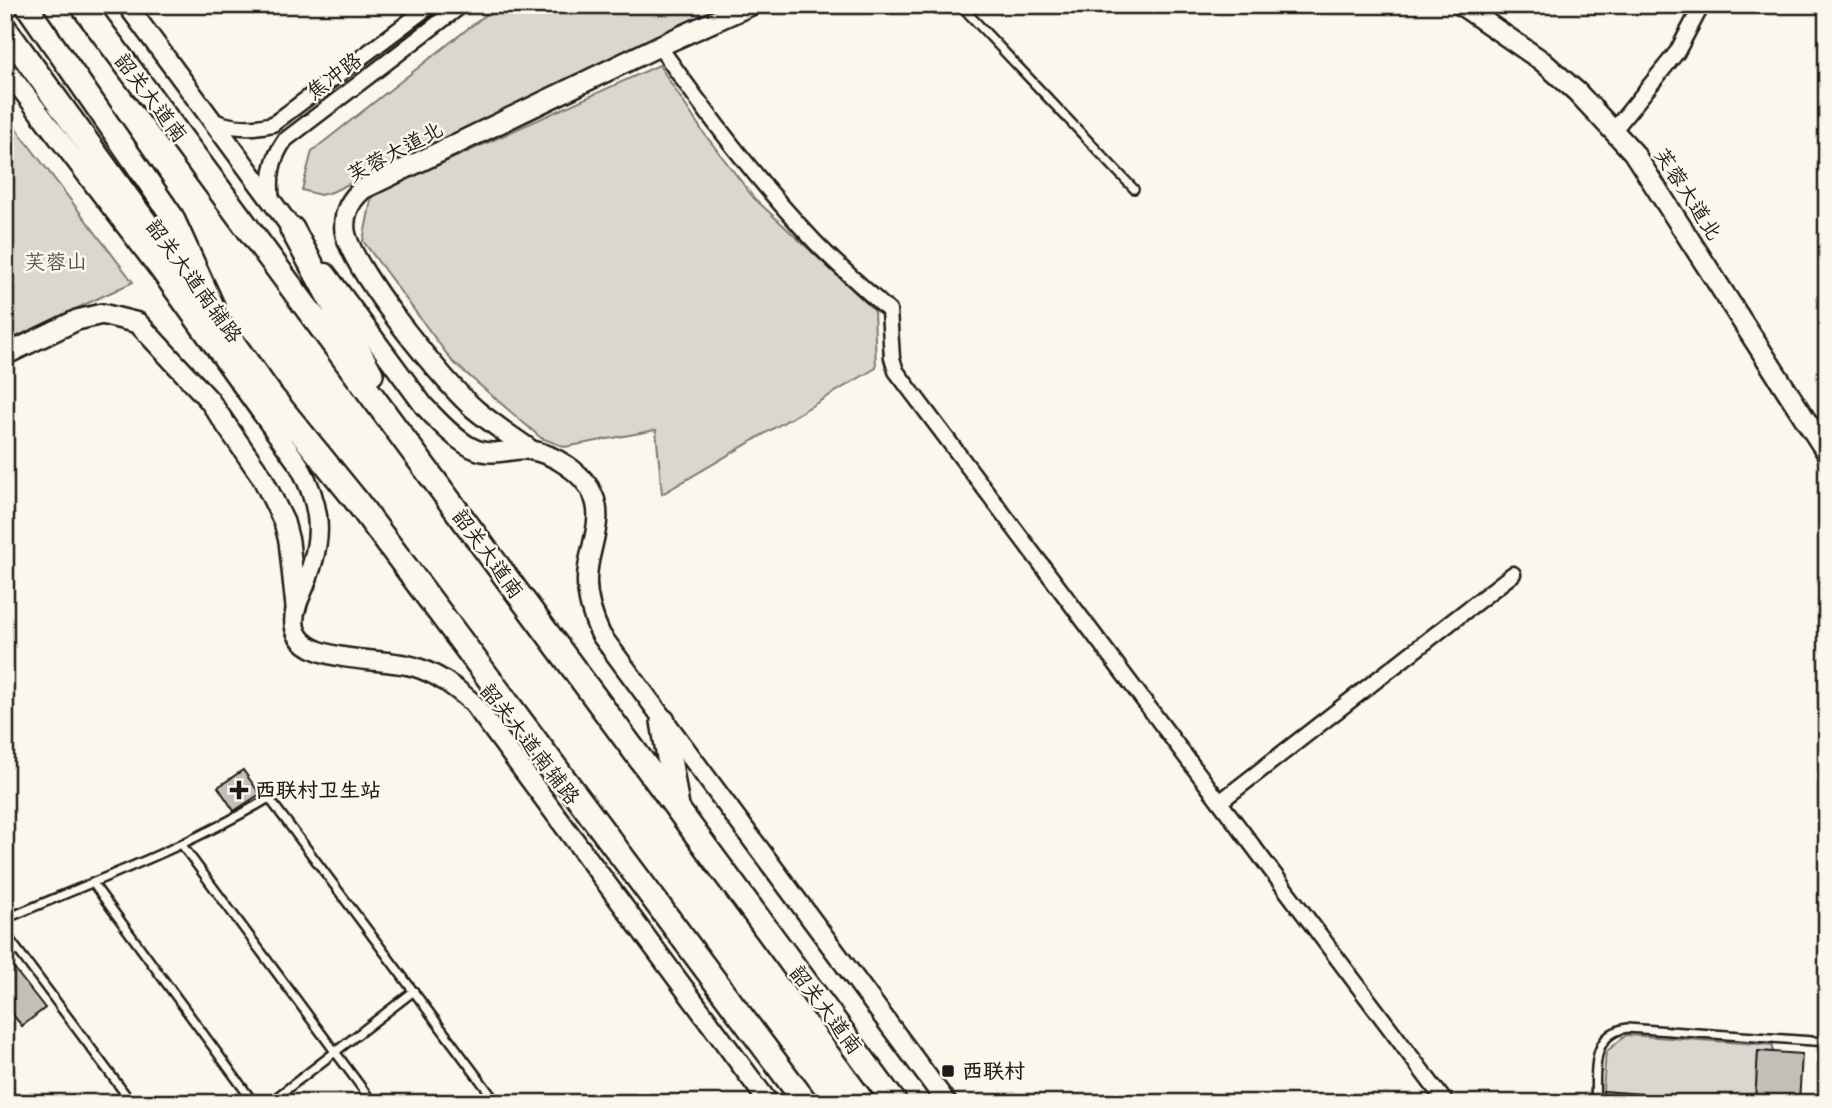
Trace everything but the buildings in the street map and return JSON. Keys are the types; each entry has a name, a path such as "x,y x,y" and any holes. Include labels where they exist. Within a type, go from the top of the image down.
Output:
{"highway":[{"name":"韶关大道南","path":"82,5 895,1103"},
{"path":"5,29 272,397 355,499 806,1103"},
{"path":"292,229 411,447"},
{"path":"663,721 678,810"}],"main road":[{"path":"26,5 172,216 223,328"},
{"name":"芙蓉大道北","path":"529,449 476,411 448,382 368,281 345,234 347,209 353,198 363,190 659,46 751,5"},
{"name":"芙蓉大道北","path":"1461,5 1542,61 1614,130 1648,173 1827,453"},
{"path":"5,355 77,320 103,314 138,323 209,400 262,477 284,523 296,607"}],"street":[{"path":"128,5 272,203 440,424 477,450 500,454 529,449 562,463 584,478 598,505 597,524 587,570 587,593 592,615 601,635 947,1103"},
{"name":"焦冲路","path":"214,121 228,127 243,128 274,124 431,5"},
{"name":"焦冲路","path":"272,203 271,171 278,149 285,140 462,5"},
{"path":"1614,130 1677,52 1702,5"},
{"path":"659,46 719,130 767,188 816,243 889,311 892,358 896,371 1446,1103"},
{"name":"韶关大道南辅路","path":"5,68 160,271 308,480 318,511 318,546 296,607 296,631 308,647 329,655 398,662 417,667 450,684 473,703 766,1102"},
{"path":"1221,801 1513,574"}],"lane":[{"path":"960,5 1133,189"},
{"path":"5,919 182,845 269,798 497,1103"},
{"path":"182,845 373,1103"},
{"path":"92,882 254,1103"},
{"path":"5,933 132,1103"},
{"path":"269,1103 414,991"},
{"path":"1595,1103 1598,1050 1603,1040 1616,1030 1640,1029 1827,1042"}],"green space":[{"path":"498,5 728,5 332,192 320,195 302,190 312,151"},
{"path":"659,65 703,132 754,198 874,310 876,368 662,494 656,430 565,447 541,438 452,361 363,241 372,195"},
{"name":"芙蓉山","path":"5,114 133,282 5,342"},
{"path":"1626,1035 1773,1045 1773,1052 1758,1051 1755,1103 1627,1103 1627,1093 1603,1091 1606,1052"}],"place":[{"name":"西联村卫生站","path":"239,790"},
{"name":"西联村","path":"948,1071"}]}
